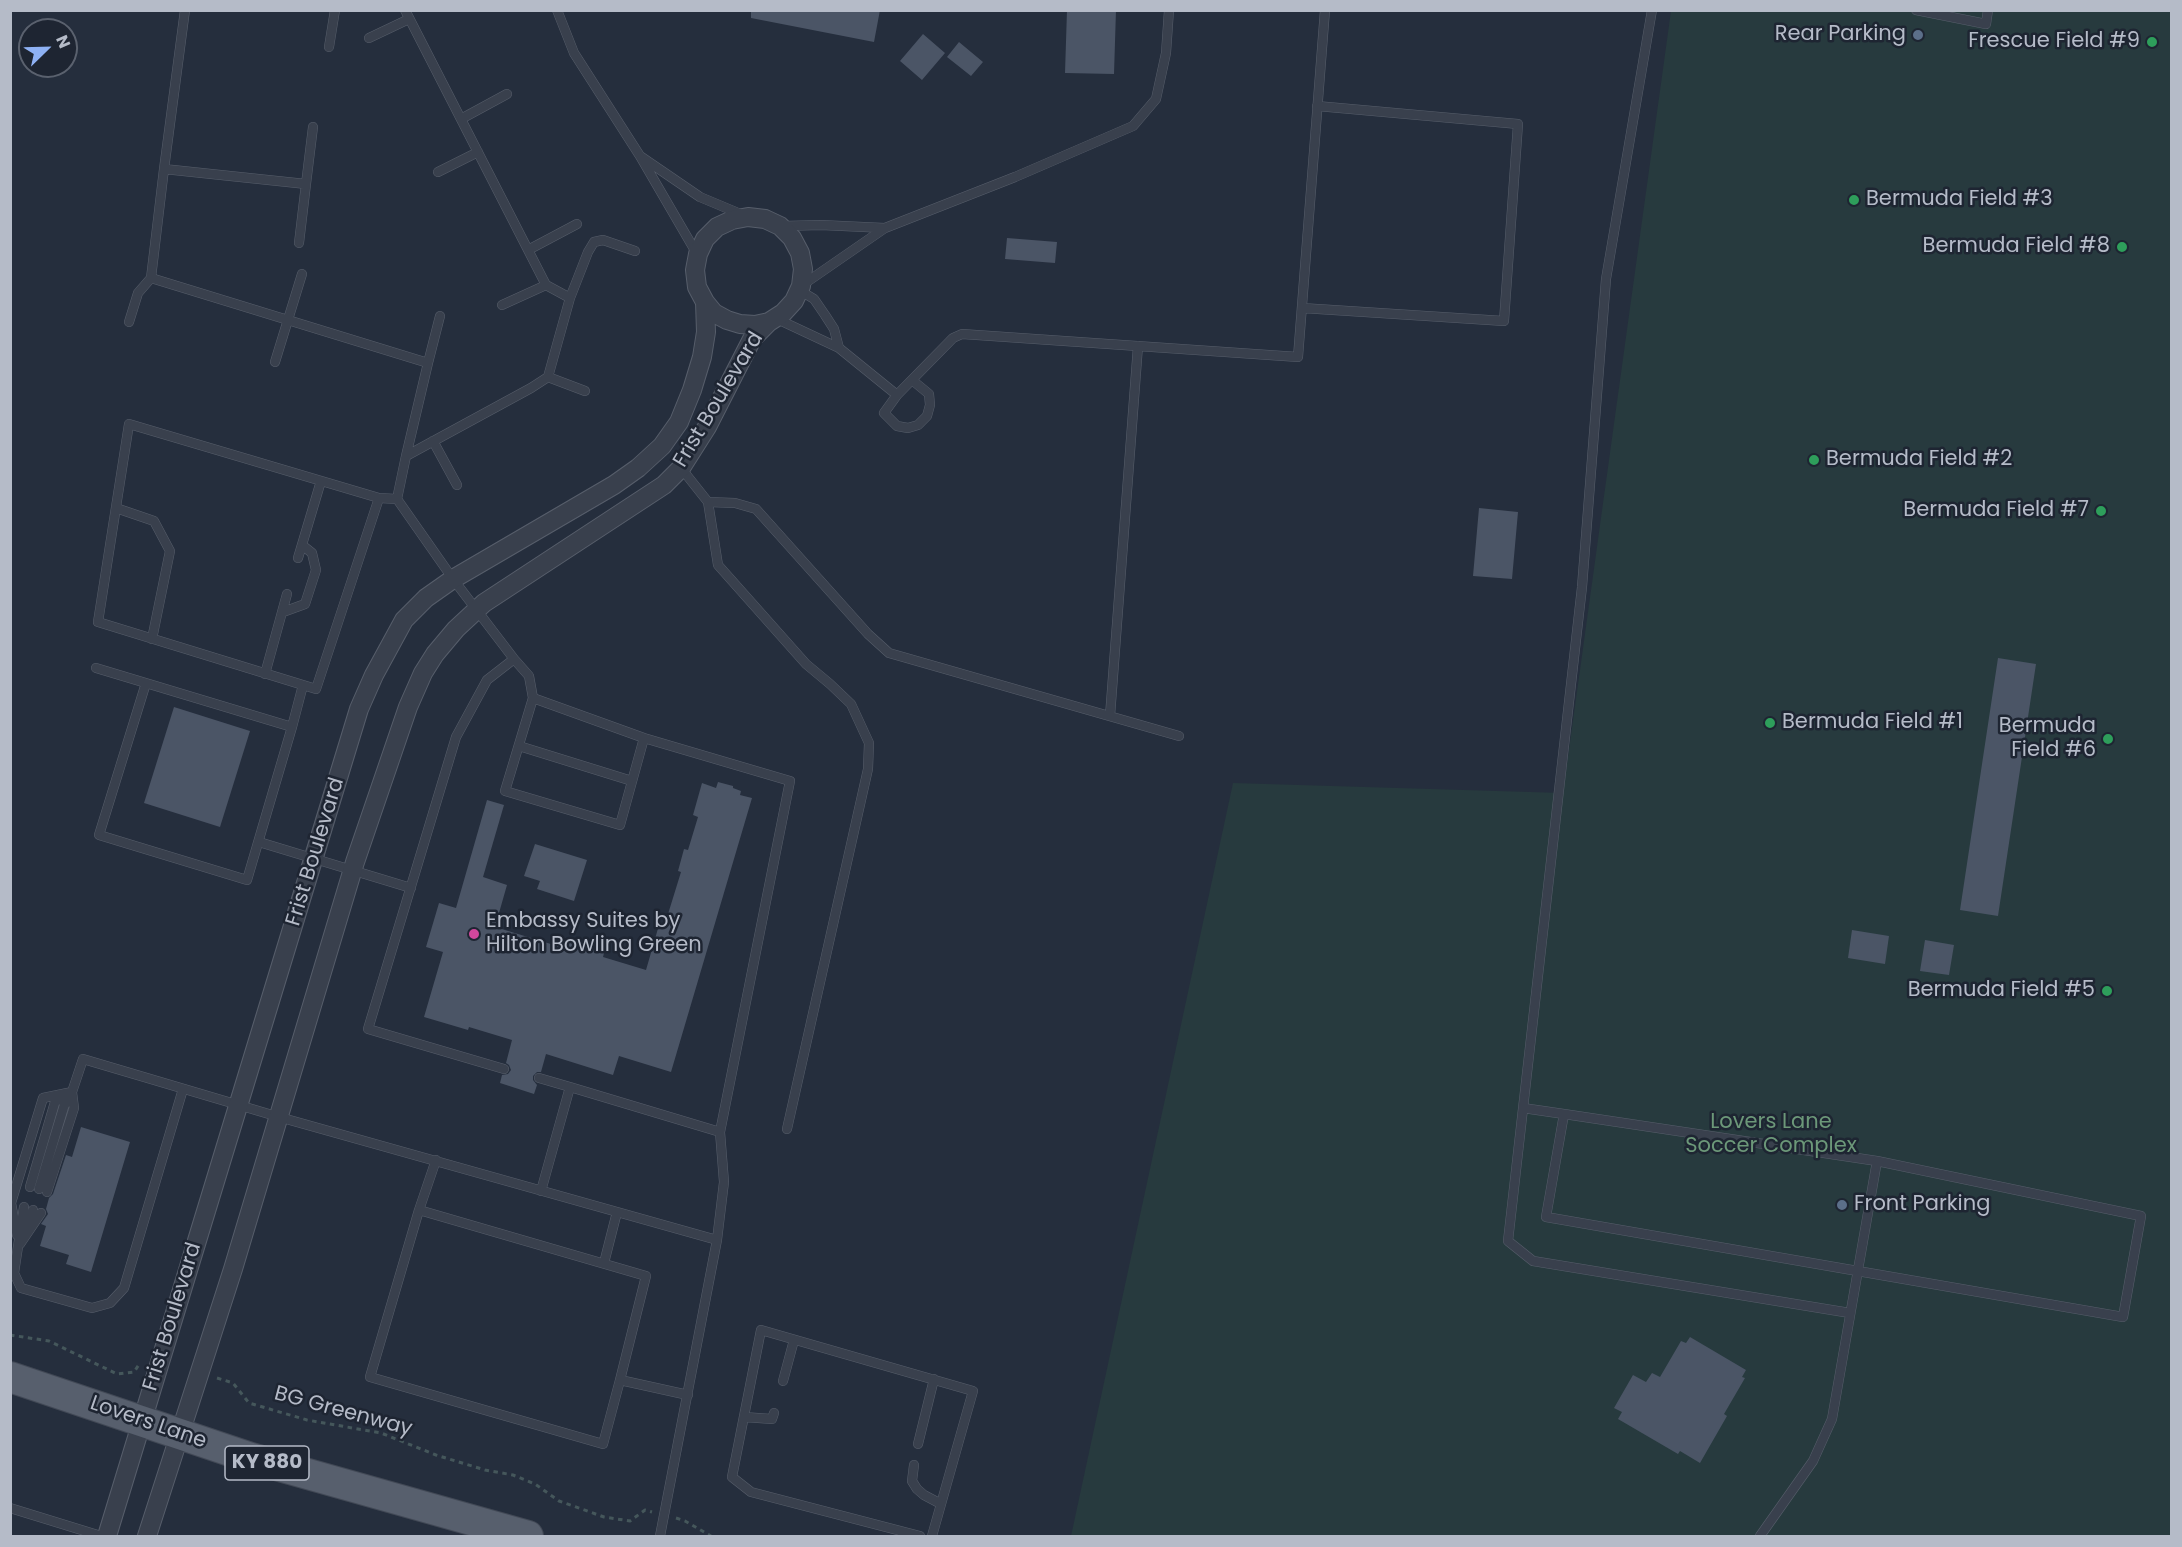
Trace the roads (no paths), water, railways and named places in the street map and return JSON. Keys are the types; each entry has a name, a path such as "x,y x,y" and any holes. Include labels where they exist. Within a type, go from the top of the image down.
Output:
{"main road":[{"name":"Lovers Lane","path":"10,1377 251,1458 528,1536"}],"street":[{"path":"698,254 705,239 717,227 732,220 748,217 765,219 780,226 792,238 800,253 803,269 800,288"},
{"name":"Frist Boulevard","path":"698,254 695,270 698,287 705,302 714,313 740,324 755,325 772,320"},
{"name":"Frist Boulevard","path":"147,1536 279,1117 353,871 408,707 423,673 442,646 478,609 539,566 664,485 681,468 707,427 752,339 783,313 794,301 800,288"},
{"name":"Frist Boulevard","path":"107,1536 359,709 374,675 404,620 426,598 453,579 614,485 638,468 662,446 679,422 692,390 704,340 705,302"}],"lane":[{"path":"129,322 138,293 151,278 185,10"},
{"path":"329,47 335,10"},
{"path":"557,10 574,53 640,156 698,254"},
{"path":"838,348 834,329 814,299 800,288 885,228 1015,177 1133,126 1156,99 1166,53 1169,10"},
{"path":"912,380 929,394 930,405 927,416 918,425 908,428 897,426 884,413 897,395 953,338 962,334 1298,357 1325,10"},
{"path":"1652,10 1606,279 1582,587 1508,1241 1533,1261 1850,1313"},
{"path":"1916,10 1986,24 1988,10"},
{"path":"369,38 407,15 546,285 570,298"},
{"path":"461,118 507,94"},
{"path":"1302,308 1504,321 1518,124 1317,106"},
{"path":"299,243 313,127"},
{"path":"438,172 478,152"},
{"path":"640,156 700,197 748,217"},
{"path":"164,169 306,184"},
{"path":"528,250 577,224"},
{"path":"780,226 885,228"},
{"path":"406,456 548,377 570,298 594,242 603,240 636,251"},
{"path":"275,362 302,274"},
{"path":"151,278 428,363"},
{"path":"502,305 546,285"},
{"path":"440,316 406,456 398,499 453,579 528,676 533,698 506,791 620,825 644,738"},
{"path":"772,320 838,348 897,395"},
{"path":"1110,716 1138,346"},
{"path":"548,377 585,391"},
{"path":"379,498 316,689 98,622 129,424 379,498 398,499"},
{"path":"433,441 457,485"},
{"path":"681,468 708,502 718,565 806,664 850,704 869,743 868,769 787,1129"},
{"path":"298,558 321,481"},
{"path":"708,502 735,503 756,509 868,634 889,653 1179,736"},
{"path":"116,508 154,521 170,551 152,639"},
{"path":"283,612 305,604 316,570 312,553 302,545"},
{"path":"265,674 287,594"},
{"path":"504,1068 368,1029 456,737 487,680 514,659"},
{"path":"96,668 292,727"},
{"path":"146,683 99,835 247,880 303,685"},
{"path":"533,698 644,738 790,781 720,1131 724,1182 717,1240 660,1536"},
{"path":"519,746 632,781"},
{"path":"259,842 411,888"},
{"path":"72,1092 55,1102 39,1189 74,1108 72,1092 83,1059 279,1117 717,1240"},
{"path":"539,1078 720,1131"},
{"path":"541,1191 570,1087"},
{"path":"19,1246 32,1210 19,1246 14,1273 21,1288 92,1308 110,1303 124,1288 183,1089"},
{"path":"19,1246 11,1203 43,1098 72,1092"},
{"path":"1523,1108 1564,1114 1877,1161 2141,1216 2123,1317 1546,1217 1564,1114"},
{"path":"419,1210 646,1276 603,1444 370,1377 419,1210 436,1160"},
{"path":"1760,1536 1813,1461 1832,1419 1877,1161"},
{"path":"603,1263 617,1212"},
{"path":"920,1536 750,1492 732,1477 761,1330 973,1390 932,1536"},
{"path":"783,1380 794,1340"},
{"path":"918,1444 934,1379"},
{"path":"620,1380 688,1395"},
{"path":"744,1417 772,1419 774,1413"},
{"path":"914,1465 912,1481 917,1489 941,1504"},
{"path":"10,1508 101,1536"}],"place":[{"name":"Rear Parking","path":"1918,35"},
{"name":"Frescue Field #9","path":"2152,42"},
{"name":"Bermuda Field #3","path":"1854,200"},
{"name":"Bermuda Field #8","path":"2122,247"},
{"name":"Bermuda Field #2","path":"1814,460"},
{"name":"Bermuda Field #7","path":"2101,511"},
{"name":"Bermuda Field #1","path":"1770,723"},
{"name":"Bermuda Field #6","path":"2108,739"},
{"name":"Embassy Suites by Hilton Bowling Green","path":"474,934"},
{"name":"Bermuda Field #5","path":"2107,991"},
{"name":"Front Parking","path":"1842,1205"}],"park label":[{"name":"Lovers Lane Soccer Complex","path":"1771,1135"}]}
